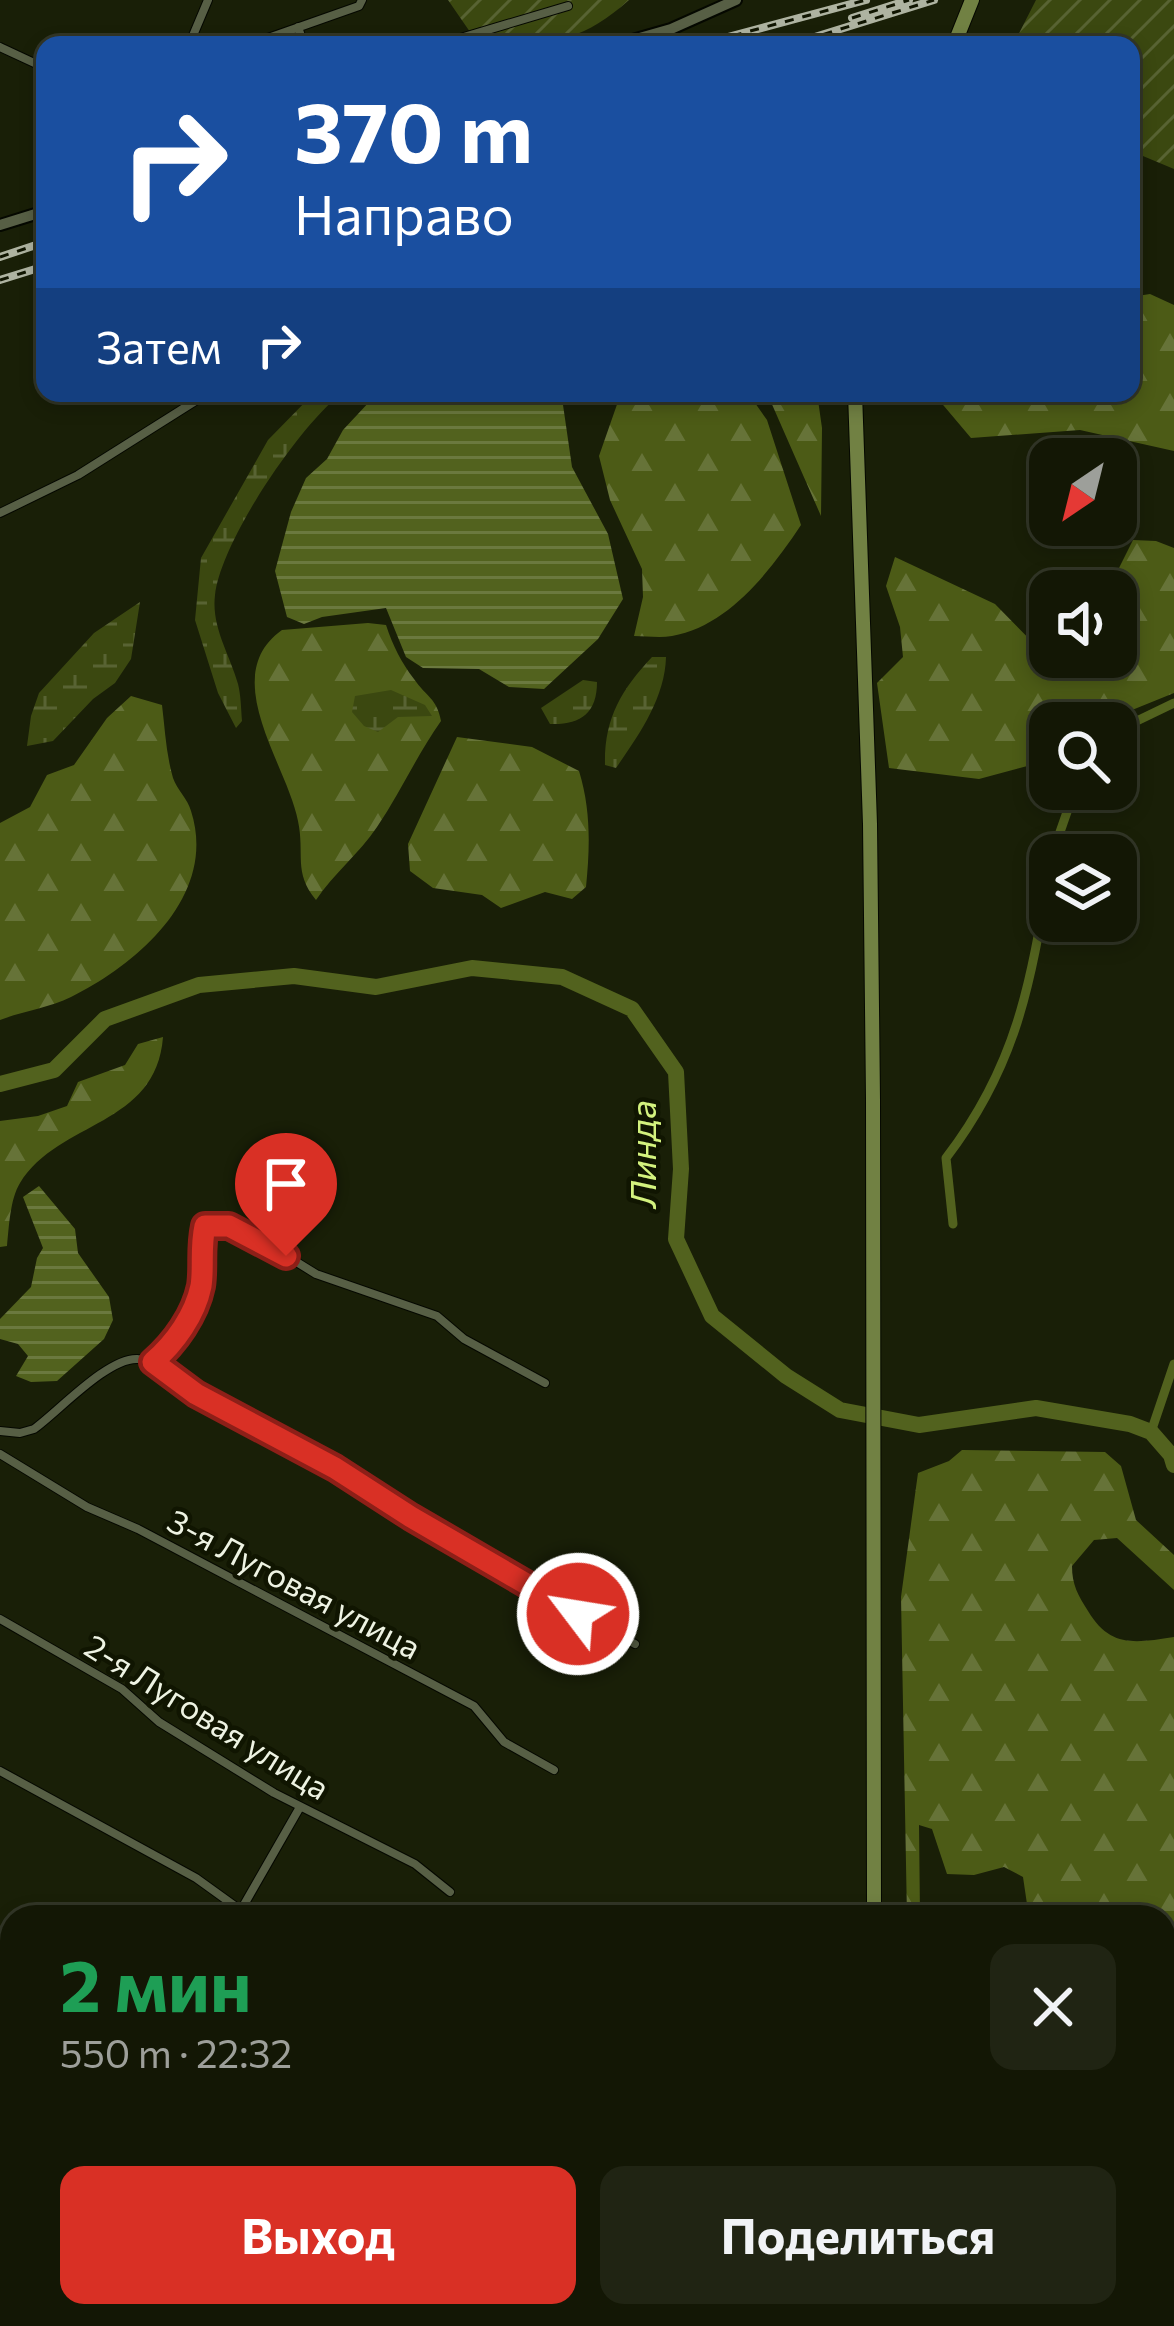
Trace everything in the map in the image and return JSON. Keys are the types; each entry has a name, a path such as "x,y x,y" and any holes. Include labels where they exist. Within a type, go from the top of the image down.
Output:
{"main road":[{"path":"957,36 972,0"},
{"path":"855,402 870,824 874,1905"}],"street":[{"path":"193,36 208,0"},
{"path":"273,36 362,0"},
{"path":"646,36 736,0"},
{"path":"468,36 568,7"},
{"path":"298,27 301,36"},
{"path":"0,46 36,64"},
{"path":"0,225 36,214"},
{"path":"0,513 78,475 194,402"},
{"path":"153,1362 172,1346 193,1310 202,1283 199,1252 205,1226 229,1226 316,1274 437,1316 464,1339 545,1383"},
{"path":"0,1431 34,1429 119,1362 140,1358 153,1362 196,1394 335,1468 411,1517 635,1644"},
{"name":"3-я Луговая улица","path":"0,1454 87,1507 138,1529 474,1706 504,1742 554,1770"},
{"name":"2-я Луговая улица","path":"0,1619 122,1689 159,1723 300,1807 415,1864 450,1892"},
{"path":"0,1771 196,1879 228,1905"},
{"path":"244,1905 300,1807"}],"green space":[{"path":"448,0 629,0 570,36 473,36"},
{"path":"1036,0 1174,0 1174,169 1140,155 1140,36 1018,36"},
{"path":"1150,294 1174,305 1174,451 1137,443 1137,438 1080,430 971,438 941,402 1140,402 1140,296"},
{"path":"305,402 332,402 265,486 220,572 215,607 240,693 242,721 236,728 218,693 195,620 201,558 268,440"},
{"path":"618,402 754,402 767,420 801,525 747,594 712,621 672,636 634,636 643,597 642,569 610,500 599,456"},
{"path":"771,402 818,402 821,516"},
{"path":"1137,540 1174,548 1174,693 1137,708 1137,702 1029,702 1029,766 979,779 889,768 877,683 903,657 900,627 886,586 895,557 995,604 1029,639 1029,678 1137,678 1137,570 1118,570"},
{"path":"140,602 131,659 115,683 53,741 27,746 39,693 94,633"},
{"path":"386,625 401,660 434,702 441,721 377,827 316,900 302,871 298,821 262,721 256,671 264,649 282,630"},
{"path":"652,657 666,657 656,701 616,768 605,765 616,706"},
{"path":"583,680 597,682 590,710 578,720 550,724 541,708"},
{"path":"391,690 425,705 432,716 398,717 378,732 364,726 352,712 355,696"},
{"path":"131,696 162,705 173,778 191,811 196,842 193,871 183,898 146,946 122,966 63,1001 0,1020 0,823 30,807 47,775 74,765 107,718"},
{"path":"457,737 532,747 579,771 588,814 588,857 586,887 572,899 545,892 501,908 482,895 433,888 410,871 408,844"},
{"path":"163,1037 156,1067 143,1089 125,1106 37,1162 20,1183 7,1246 0,1247 0,1121 67,1106 78,1082 125,1065 138,1044"},
{"path":"962,1450 1105,1452 1121,1466 1136,1520 1174,1555 1174,1590 1117,1538 1094,1540 1072,1566 1079,1595 1105,1632 1135,1641 1174,1637 1174,1905 1026,1905 1023,1877 1004,1867 974,1875 947,1874 932,1829 919,1825 920,1905 907,1905 901,1597 918,1473 949,1461"}],"shaded area":[{"path":"369,402 560,402 572,467 608,534 623,599 598,639 544,689 509,687 479,669 423,668 406,657 386,608 304,624 287,617 275,571 291,512 306,478 327,459 343,430"},
{"path":"39,1186 75,1229 78,1253 109,1297 113,1320 104,1339 57,1381 31,1382 16,1376 28,1356 18,1344 0,1339 0,1319 31,1287 43,1248 23,1197"}],"waterway":[{"path":"1137,721 1174,703"},
{"path":"1059,834 1068,810"},
{"path":"953,1224 946,1158 1006,1055 1037,942"},
{"name":"Линда","path":"0,1084 54,1070 105,1019 199,985 294,976 376,987 472,968 562,977 632,1009 676,1072 681,1169 676,1239 712,1316 786,1376 840,1410 919,1425 1036,1408 1130,1424 1151,1432 1174,1465"},
{"path":"1151,1432 1174,1364"}],"railway":[{"path":"732,36 866,0"},
{"path":"852,18 909,0"},
{"path":"818,36 934,0"},
{"path":"0,257 36,245"},
{"path":"0,280 36,269"}],"route":[{"path":"286,1256 229,1226 205,1226 199,1252 202,1283 193,1310 172,1346 153,1362 196,1394 335,1468 578,1614"}]}
